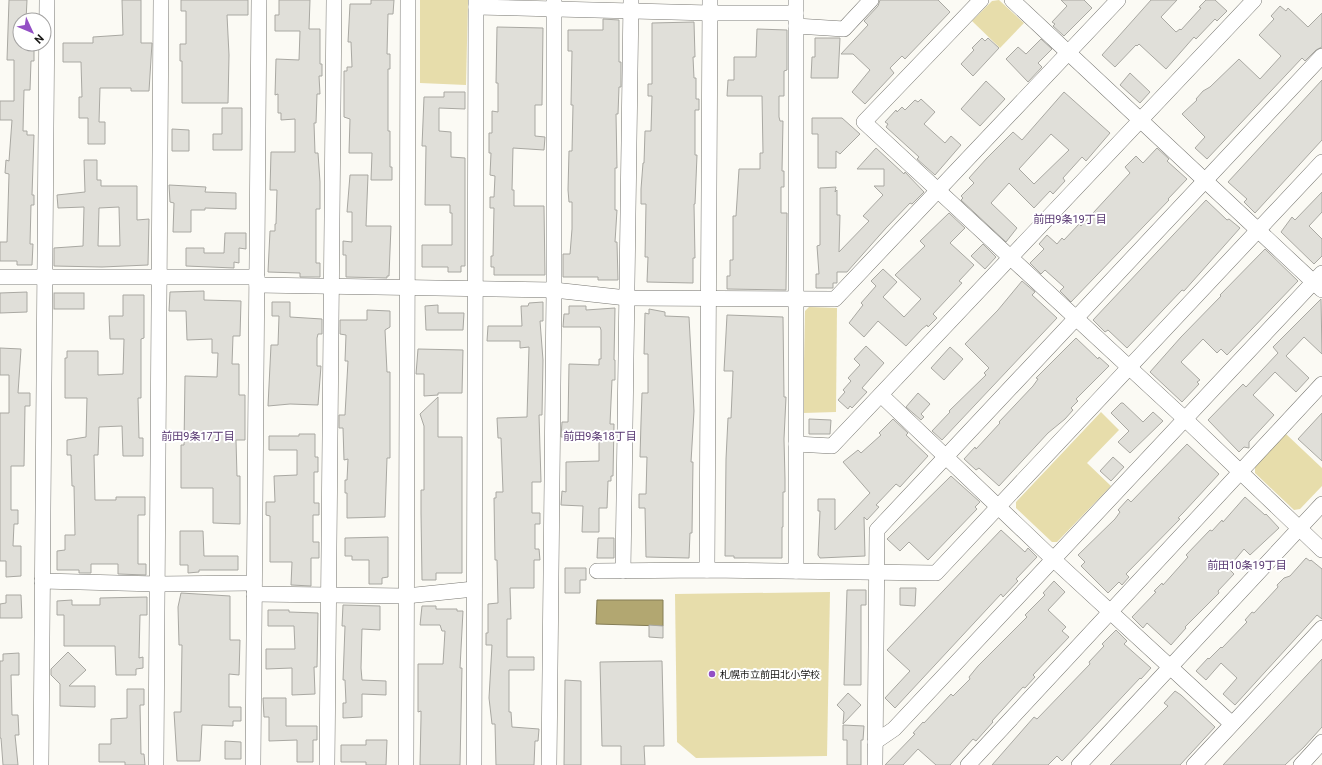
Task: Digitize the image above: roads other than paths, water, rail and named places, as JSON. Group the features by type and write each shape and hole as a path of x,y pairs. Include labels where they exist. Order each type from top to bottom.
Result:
{"street":[{"path":"41,765 47,0"},
{"path":"156,765 162,0"},
{"path":"253,765 259,0"},
{"path":"327,765 334,0"},
{"path":"406,765 406,288 408,0"},
{"path":"474,765 476,4 710,6 796,13 844,29 871,0"},
{"path":"981,0 864,122 1185,419 1322,550"},
{"path":"875,742 894,728 1185,419 1319,282 1258,230 1012,0"},
{"path":"0,276 160,276 331,286 475,290 554,290 627,298 835,299 1118,0"},
{"path":"796,444 832,446 1142,121 1254,0"},
{"path":"549,765 554,290 554,5"},
{"path":"623,571 631,5"},
{"path":"707,570 710,6"},
{"path":"796,13 796,572"},
{"path":"875,765 877,530 1322,56"},
{"path":"597,571 707,570 936,573 1322,162"},
{"path":"968,765 1322,384"},
{"path":"881,395 1053,559 1232,724"},
{"path":"1079,765 1322,504"},
{"path":"42,581 157,584 254,589 329,595 406,596 474,589"},
{"path":"1194,765 1322,628"},
{"path":"1301,765 1322,742"}],"place":[{"name":"札幌市立前田北小学校","path":"712,674"}],"district":[{"name":"前田9条19丁目","path":"1070,219"},
{"name":"前田9条17丁目","path":"198,436"},
{"name":"前田9条18丁目","path":"600,436"},
{"name":"前田10条19丁目","path":"1247,565"}]}
